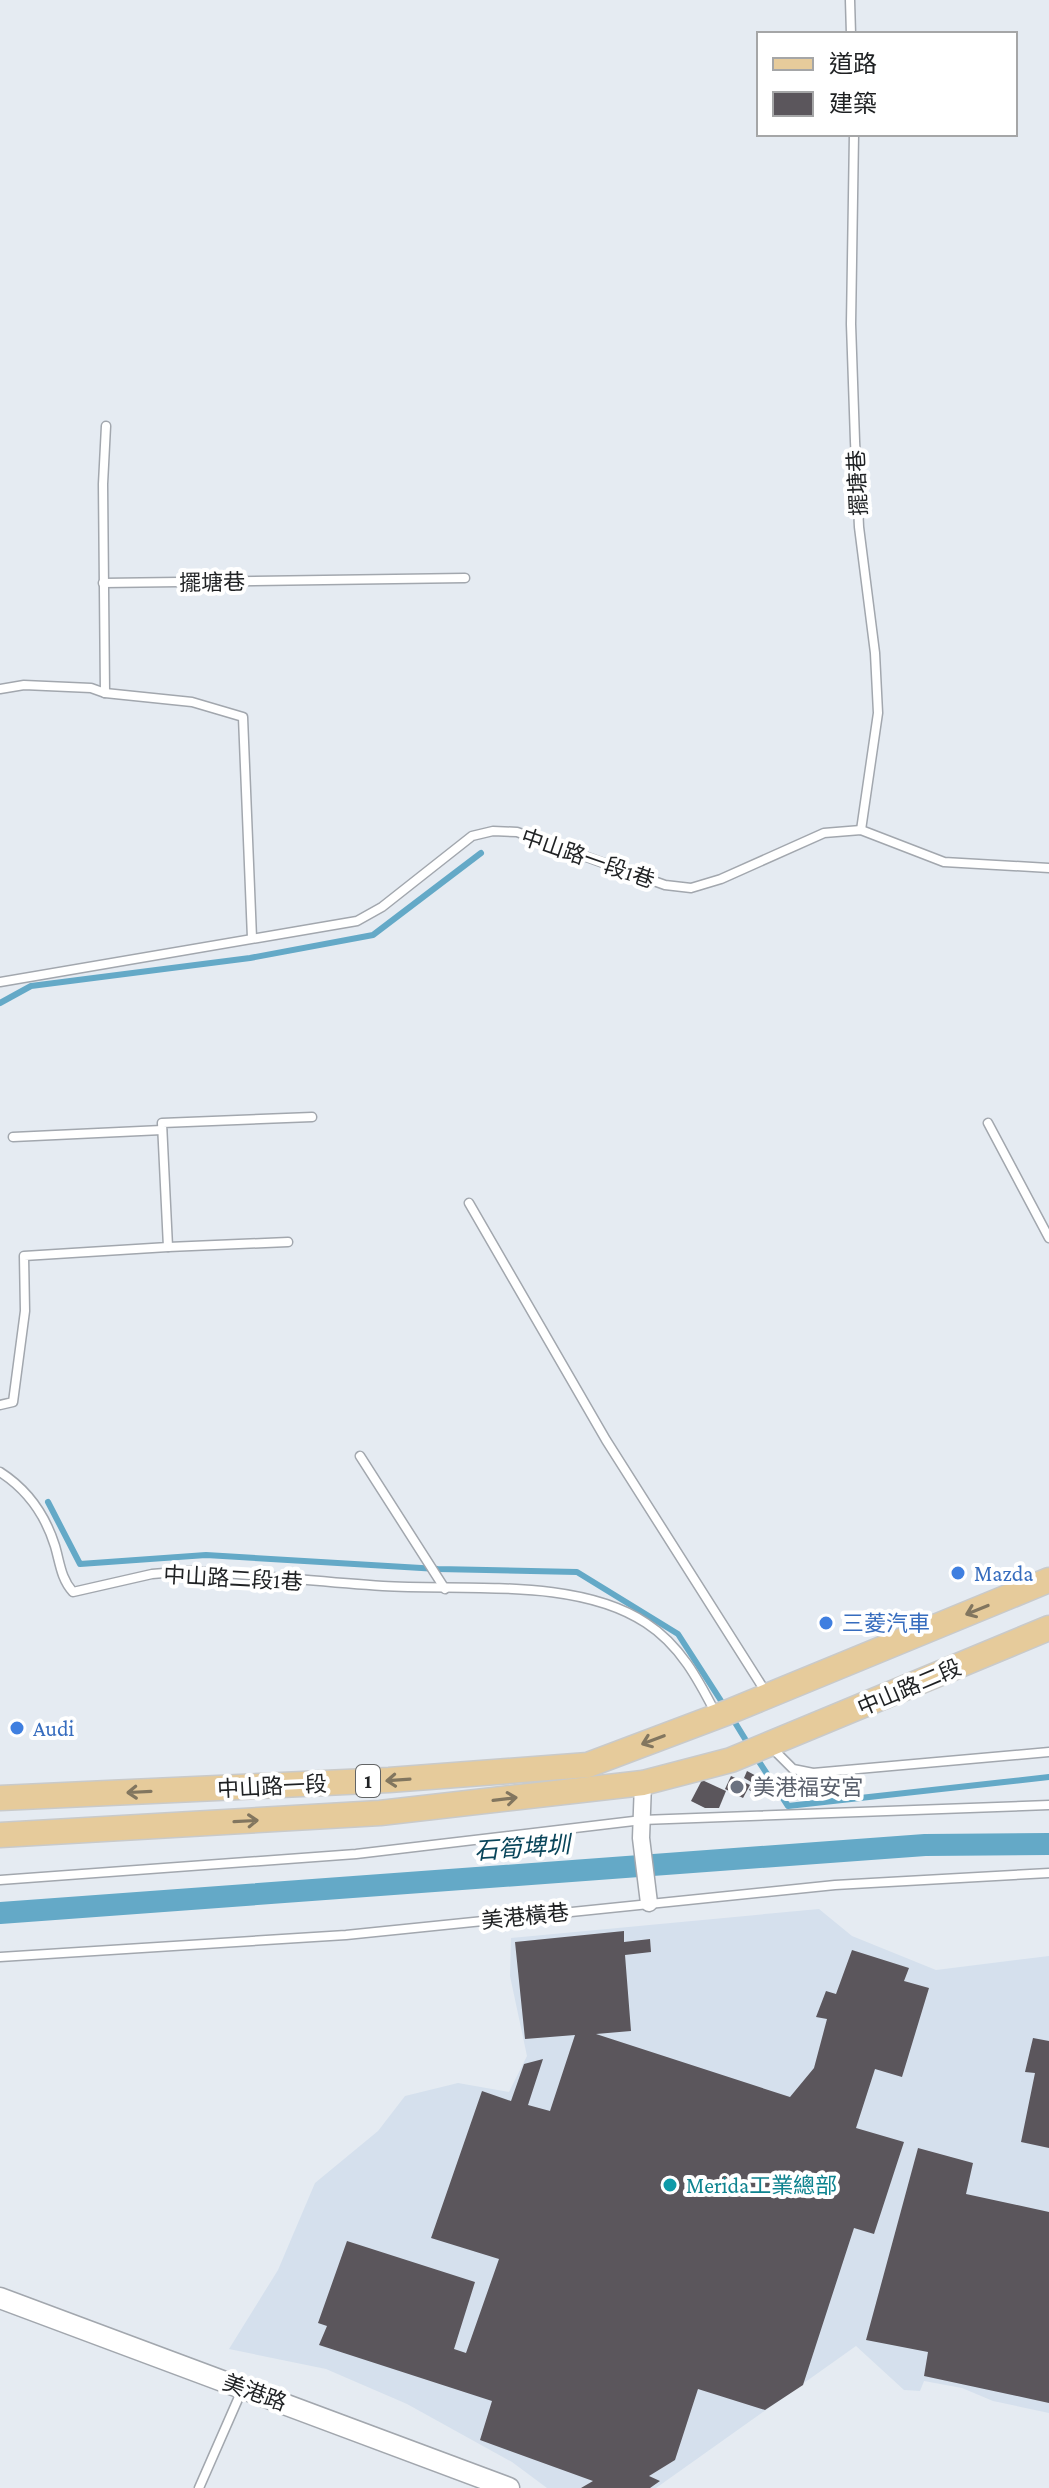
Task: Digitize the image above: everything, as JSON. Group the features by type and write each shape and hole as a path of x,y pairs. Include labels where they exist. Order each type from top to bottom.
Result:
{"main road":[{"name":"中山路二段","path":"768,1695 1049,1580"},
{"name":"中山路二段","path":"770,1745 1049,1628"},
{"name":"1","path":"722,1714 768,1695"},
{"name":"中山路一段","path":"0,1798 389,1780 588,1765 722,1714"},
{"name":"中山路一段","path":"0,1835 380,1813 643,1783 731,1760 770,1745"}],"street":[{"path":"643,1783 641,1838 649,1903"},
{"name":"美港路","path":"0,2298 509,2488"}],"lane":[{"path":"850,0 851,32"},
{"name":"擺塘巷","path":"854,136 851,324 855,441 859,527 875,653 878,713 861,830"},
{"path":"105,693 103,583 106,426"},
{"name":"擺塘巷","path":"103,583 465,578"},
{"path":"0,689 24,685 91,688 105,693 192,702 243,717 252,938"},
{"name":"中山路一段1巷","path":"0,982 357,921 382,907 472,836 493,831 517,832 665,885 691,888 721,879 824,833 861,830 944,862 1049,868"},
{"path":"168,1247 162,1123 312,1117"},
{"path":"988,1123 1049,1238"},
{"path":"13,1137 162,1130"},
{"path":"469,1203 606,1440 768,1695"},
{"path":"0,1405 13,1402 25,1311 24,1256 288,1242"},
{"path":"360,1456 445,1589"},
{"name":"中山路二段1巷","path":"0,1472 27,1492 34,1503 51,1534 65,1583 73,1592 152,1574 189,1571 445,1589 561,1593 611,1606 646,1623 678,1651 722,1714"},
{"path":"770,1745 793,1769 813,1773 1049,1752"},
{"path":"0,1880 356,1854 642,1820 1049,1805"},
{"name":"美港橫巷","path":"0,1957 346,1935 835,1885 1049,1873"},
{"path":"199,2488 243,2388"}],"shaded area":[{"path":"819,1909 852,1936 936,1970 1049,1956 1049,2413 993,2401 962,2388 924,2381 920,2391 904,2390 856,2346 656,2488 547,2488 512,2462 407,2404 326,2369 229,2349 278,2270 315,2183 378,2131 405,2096 458,2083 509,2092 527,2056 510,1976 511,1938"}],"building":[{"path":"747,1771 762,1779 755,1793 749,1790 753,1783 744,1778"},
{"name":"美港福安宮","path":"731,1776 750,1785 743,1798 725,1789"},
{"path":"702,1780 726,1791 719,1808 705,1808 691,1801"},
{"name":"Merida工業總部","path":"624,1931 624,1942 650,1939 651,1952 625,1955 631,2031 596,2034 790,2097 814,2068 827,2019 816,2017 826,1991 836,1994 852,1950 909,1968 904,1981 929,1988 902,2077 875,2069 856,2128 904,2142 874,2234 854,2228 803,2385 765,2410 698,2389 675,2460 649,2476 660,2481 650,2488 581,2488 593,2481 480,2440 492,2401 319,2345 327,2326 318,2323 347,2241 475,2282 454,2349 466,2353 499,2259 431,2238 482,2091 511,2101 524,2064 543,2059 528,2105 550,2111 575,2035 525,2039 515,1942"},
{"path":"1033,2038 1049,2041 1049,2148 1021,2142 1035,2073 1025,2072"},
{"path":"918,2148 973,2163 966,2194 1049,2212 1049,2403 924,2376 928,2352 866,2340"}],"waterway":[{"path":"0,1003 31,986 250,958 373,935 481,853"},
{"path":"48,1502 80,1564 206,1555 438,1569 577,1572 678,1634 725,1707"},
{"path":"731,1716 750,1747"},
{"path":"756,1757 788,1806 1049,1777"},
{"name":"石筍埤圳","path":"0,1913 925,1845 1049,1844"}],"place":[{"name":"Mazda","path":"958,1573"},
{"name":"三菱汽車","path":"826,1623"},
{"name":"Audi","path":"17,1728"},
{"name":"美港福安宮","path":"737,1787"},
{"name":"Merida工業總部","path":"670,2185"}]}
